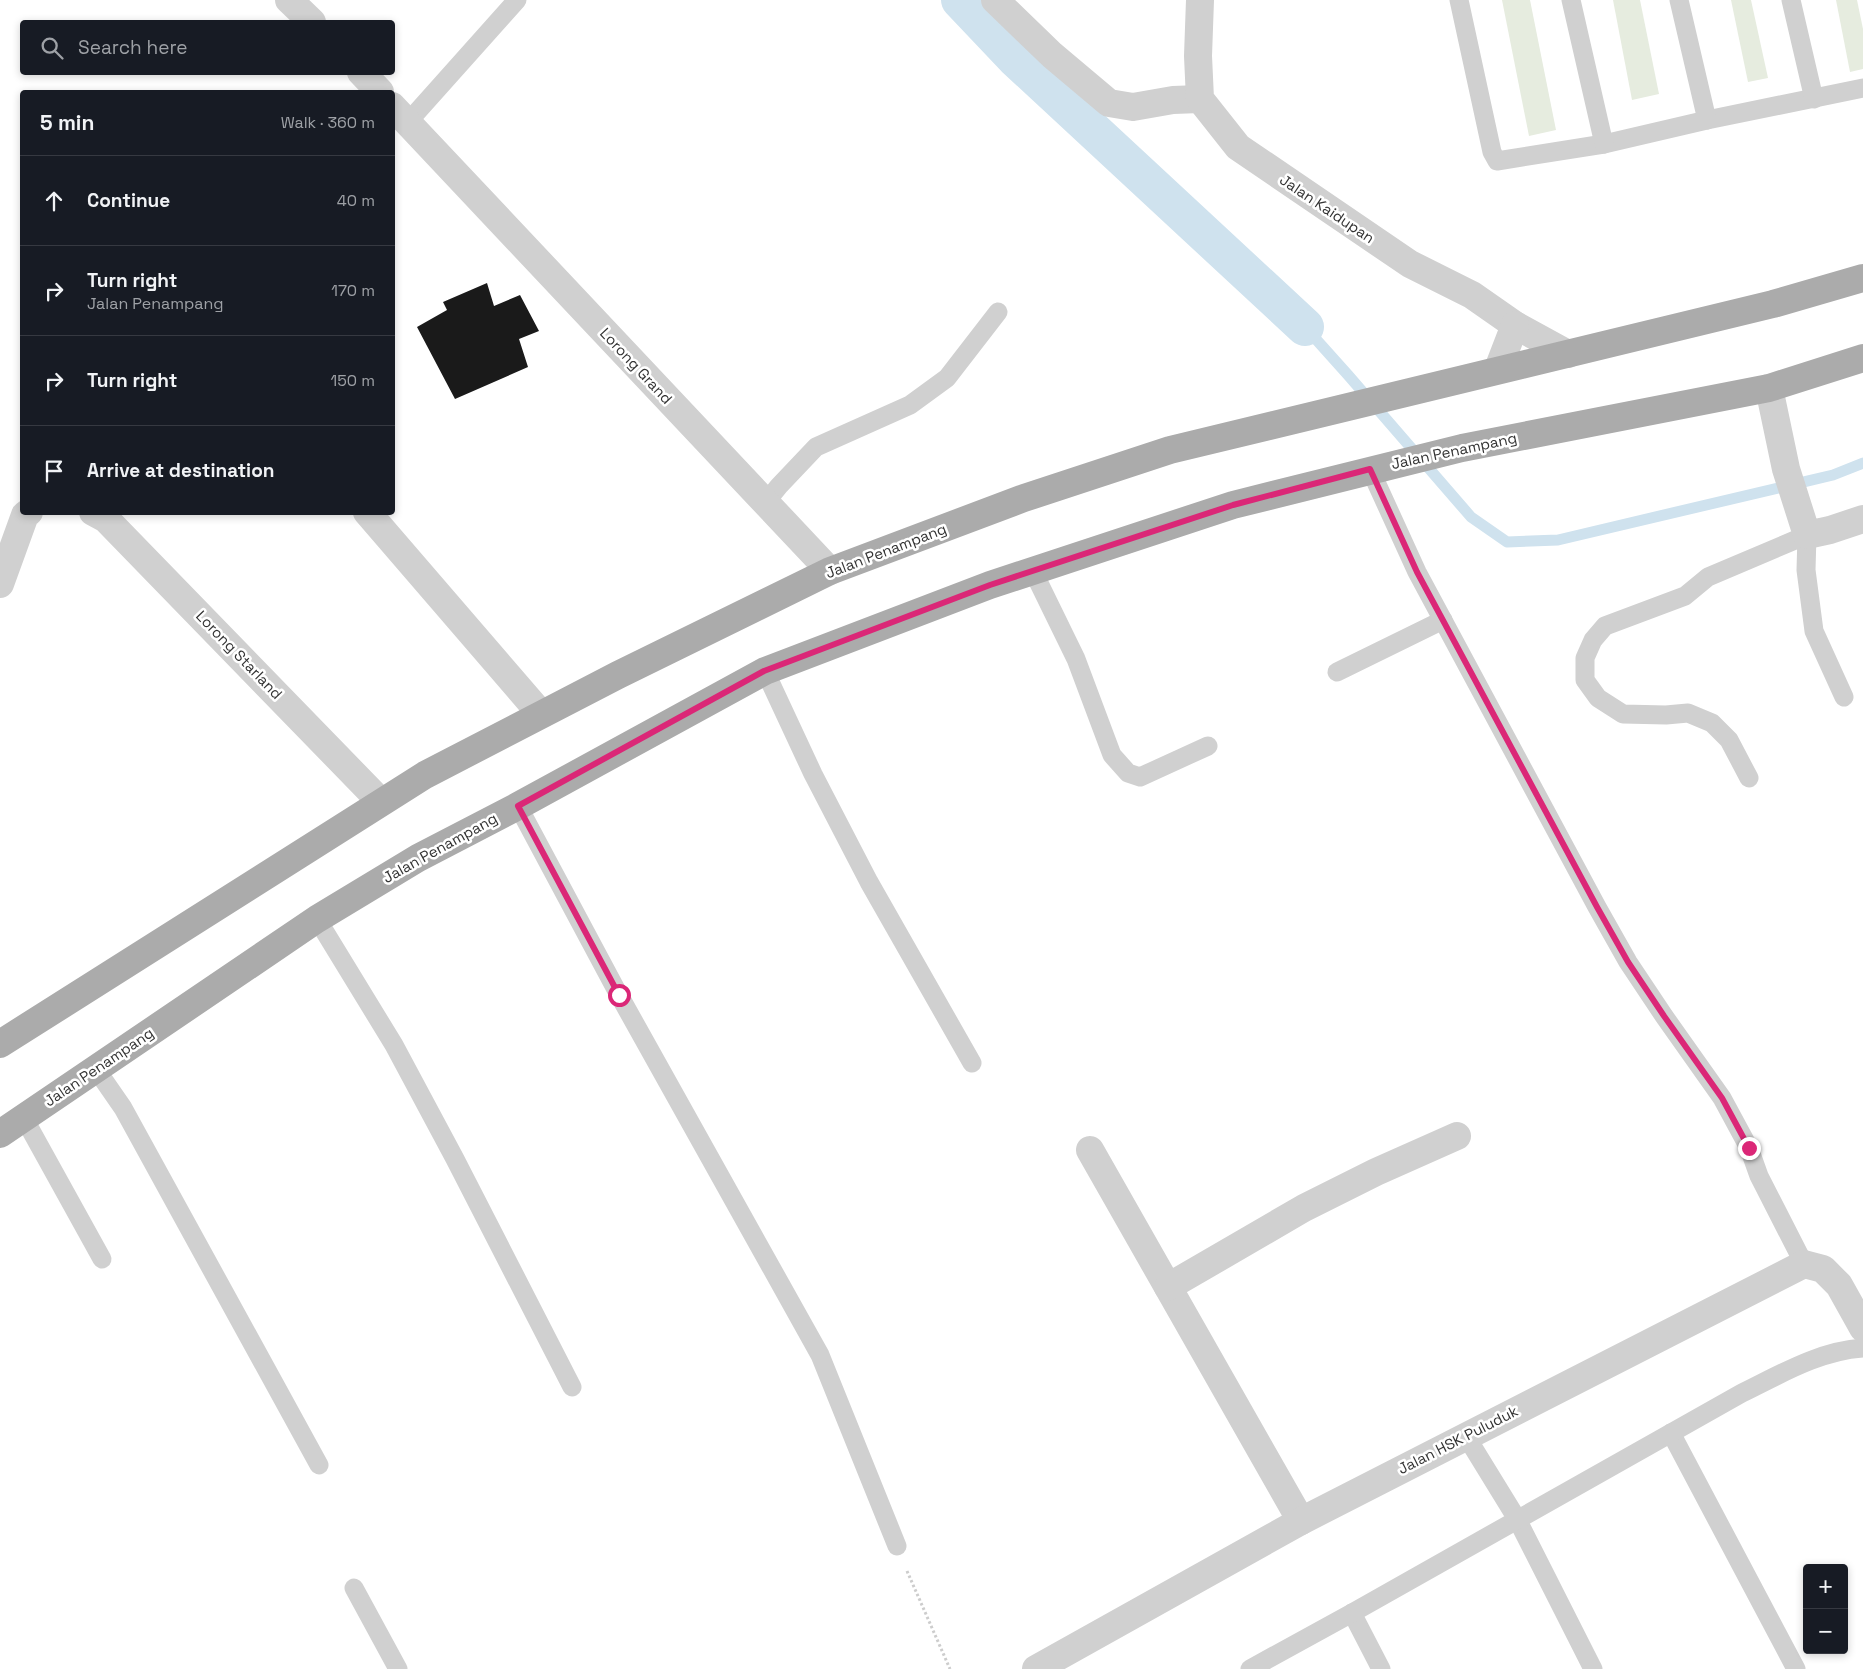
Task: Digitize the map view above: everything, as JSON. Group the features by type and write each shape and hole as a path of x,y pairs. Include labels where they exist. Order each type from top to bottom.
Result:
{"main road":[{"name":"Jalan Penampang","path":"0,1044 425,776 618,675 830,571 1024,498 1170,450 1424,389 1498,369 1568,354 1773,304 1863,278"},
{"name":"Jalan Penampang","path":"0,1134 317,918 418,858 518,806 764,671 981,588 1233,505 1462,448 1769,388 1863,358"}],"street":[{"path":"288,0 310,20"},
{"path":"995,0 1052,55 1109,103 1133,108 1173,100 1200,99 1198,56 1200,0"},
{"path":"363,75 378,90"},
{"name":"Jalan Kaidupan","path":"1200,99 1238,147 1410,264 1472,295 1515,325 1568,354"},
{"name":"Lorong Grand","path":"400,114 830,571"},
{"path":"1498,369 1515,325"},
{"path":"1769,388 1786,469 1804,524 1830,530 1863,519"},
{"path":"0,584 25,515"},
{"name":"Lorong Starland","path":"99,515 106,519 381,802"},
{"path":"369,515 541,714"},
{"path":"1168,1287 1304,1208 1376,1172 1457,1136"},
{"path":"1090,1150 1301,1521"},
{"path":"1804,1264 1823,1269 1839,1284 1863,1328"},
{"name":"Jalan HSK Puluduk","path":"1036,1669 1301,1521 1804,1264"}],"lane":[{"path":"400,114 517,0"},
{"path":"1459,0 1492,152 1497,160 1604,144 1863,88"},
{"path":"1571,0 1604,144"},
{"path":"1679,0 1708,120"},
{"path":"1791,0 1814,99"},
{"path":"766,502 816,447 910,405 947,378 998,312"},
{"path":"1382,467 1417,572 1628,962 1722,1098 1749,1148 1759,1176 1804,1264"},
{"path":"1749,778 1730,740 1712,723 1688,713 1666,715 1623,714 1598,698 1585,680 1586,658 1593,640 1605,626 1684,596 1708,578 1804,524 1806,570 1814,630 1844,697"},
{"path":"1033,571 1076,659 1112,755 1128,773 1140,777 1208,746"},
{"path":"1337,672 1443,620"},
{"path":"764,671 813,774 869,882 972,1063"},
{"path":"518,806 619,995 820,1354 897,1546"},
{"path":"317,918 399,1054 572,1387"},
{"path":"96,1069 124,1108 319,1465"},
{"path":"24,1118 102,1260"},
{"path":"1250,1669 1742,1393 1808,1361 1846,1349 1863,1348"},
{"path":"1671,1433 1796,1669"},
{"path":"1466,1436 1517,1519 1594,1669"},
{"path":"354,1588 398,1669"},
{"path":"1352,1613 1382,1669"}],"path":[{"path":"897,1546 950,1669"}],"shaded area":[{"path":"1502,0 1530,0 1556,130 1529,136"},
{"path":"1613,0 1640,0 1659,94 1632,100"},
{"path":"1731,0 1751,0 1768,78 1748,82"},
{"path":"1836,0 1857,0 1863,29 1863,69 1850,72"}],"building":[{"path":"487,283 494,306 520,295 539,331 519,339 528,367 455,399 417,327 447,310 443,302"}],"waterway":[{"path":"960,0 1015,58 1305,327"},
{"path":"1305,327 1471,517 1507,542 1558,540 1833,475 1863,463"}],"route":[{"path":"619,995 518,806 764,671 990,585 1233,505 1370,469 1417,572 1597,907 1628,962 1722,1098 1749,1148"}]}
